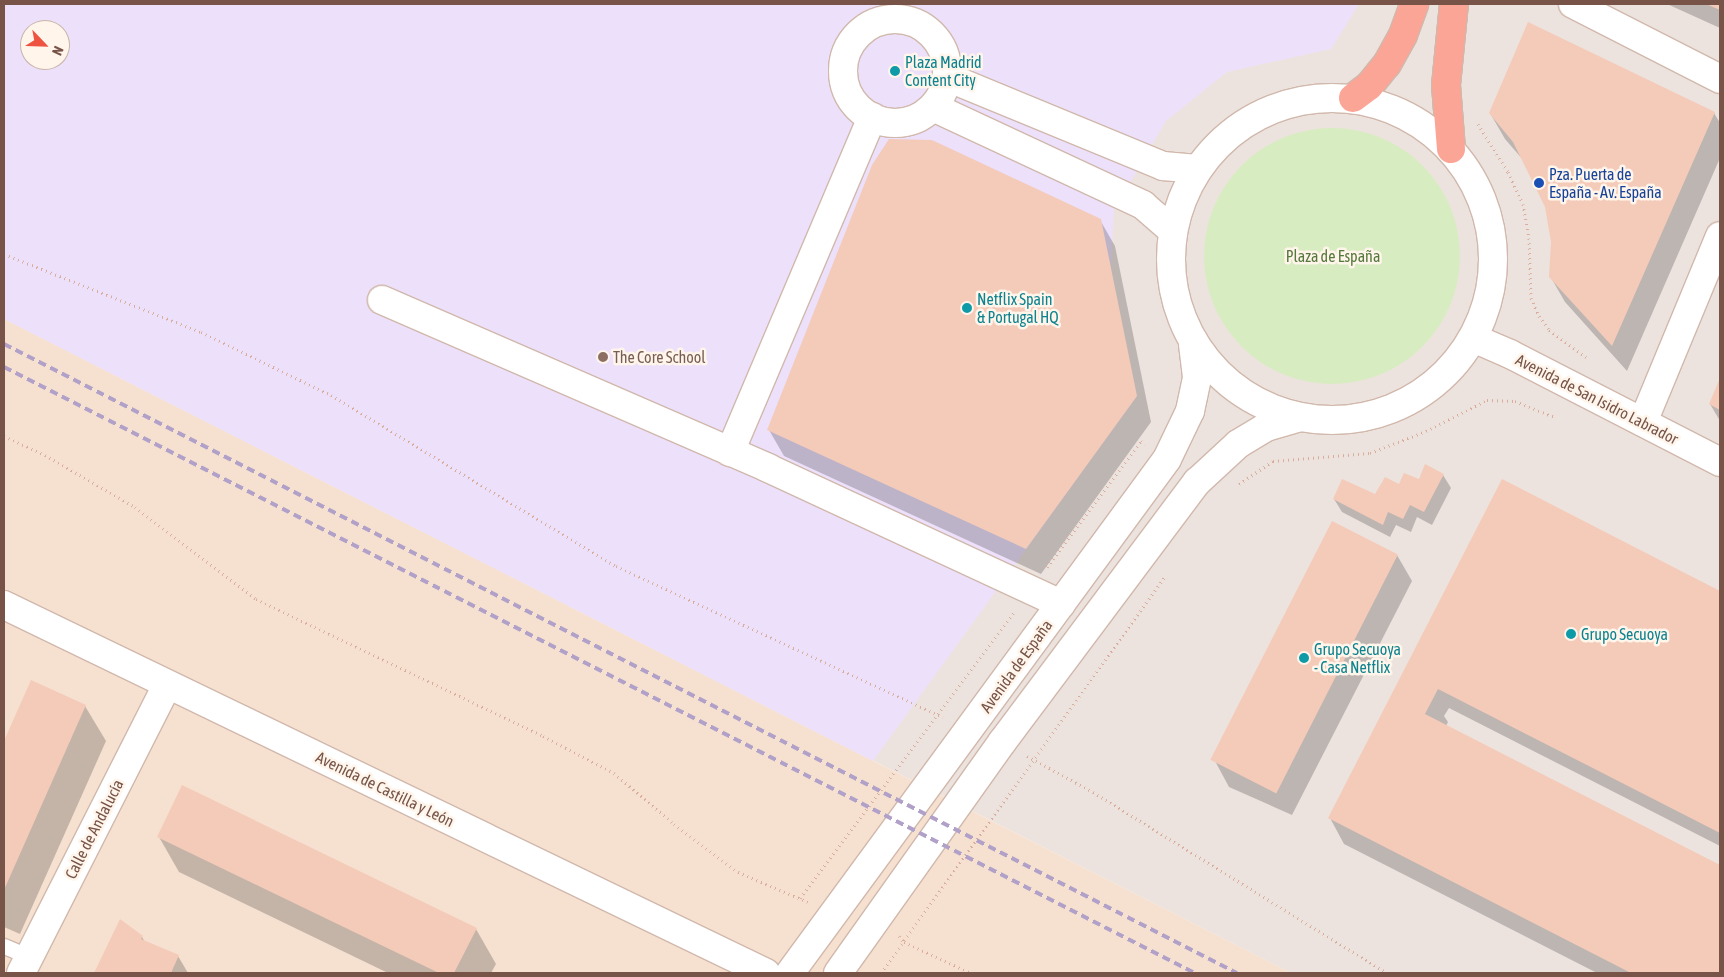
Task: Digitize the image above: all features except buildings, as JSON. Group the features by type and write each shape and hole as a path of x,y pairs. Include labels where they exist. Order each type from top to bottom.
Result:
{"highway":[{"path":"1353,98 1368,86 1387,64 1403,35 1414,4"},
{"path":"1451,149 1446,85 1454,4"}],"street":[{"path":"1572,4 1720,79"},
{"path":"920,13 930,32 941,44 946,60 947,77 943,93 933,107 920,117 904,122 888,123 872,117 857,106 847,92 844,71 847,50 853,40 871,24 920,13"},
{"path":"947,77 1163,166 1198,169"},
{"path":"1317,98 1353,98 1380,104 1406,114 1430,130 1451,149 1472,176 1485,206 1493,239 1493,273 1487,306 1473,338 1454,366 1428,389 1399,407 1366,418 1332,421 1298,418 1266,407 1236,390 1211,368 1192,340 1177,306 1171,269 1173,231 1182,199 1198,169 1221,142 1257,116 1282,105 1317,98"},
{"path":"933,107 1143,205 1173,231"},
{"path":"730,452 872,117"},
{"path":"1643,422 1720,236"},
{"path":"382,300 730,452 1029,591 1061,604"},
{"name":"Avenida de San Isidro Labrador","path":"1473,338 1510,354 1720,462"},
{"name":"Avenida de España","path":"790,973 836,913 1167,459 1190,411 1197,377 1192,340"},
{"name":"Avenida de España","path":"838,973 1003,741 1197,482 1238,444 1266,427 1298,418"},
{"name":"Avenida de Castilla y León","path":"4,605 766,973"},
{"name":"Calle de Andalucía","path":"26,965 167,685"}],"lane":[{"path":"4,946 26,965"}],"path":[{"path":"1477,121 1508,172 1523,204 1530,238 1532,298 1539,316 1549,330 1586,357"},
{"path":"4,254 201,332 331,395 616,566 969,729"},
{"path":"1236,487 1273,460 1370,453 1426,431 1487,400 1515,401 1554,417"},
{"path":"4,436 45,455 135,508 256,599 543,736 614,773 674,824 738,872 836,913"},
{"path":"800,898 1141,441 1167,459"},
{"path":"881,973 1170,569"},
{"path":"1003,741 1033,760 1093,792 1387,973"},
{"path":"878,916 904,942 971,973"}],"shaded area":[{"path":"4,4 1720,4 1720,973 1291,973 4,319"},
{"name":"The Core School","path":"4,4 1359,4 1331,49 1227,72 1166,121 1114,210 1109,299 1137,396 873,761 4,319"},
{"path":"4,319 873,761 1291,973 4,973"}],"green space":[{"name":"Plaza de España","path":"1319,128 1345,128 1369,133 1392,143 1423,165 1439,185 1455,219 1460,243 1460,269 1455,293 1439,327 1423,347 1403,363 1369,379 1345,384 1319,384 1295,379 1272,369 1241,347 1225,327 1209,293 1204,269 1204,243 1209,219 1219,196 1241,165 1261,149 1295,133"}],"railway":[{"path":"4,344 1237,973"},
{"path":"4,367 1195,973"}],"place":[{"name":"Plaza Madrid Content City","path":"895,71"},
{"name":"Pza. Puerta de España - Av. España","path":"1539,183"},
{"name":"Netflix Spain & Portugal HQ","path":"967,308"},
{"name":"The Core School","path":"603,357"},
{"name":"Grupo Secuoya","path":"1571,634"},
{"name":"Grupo Secuoya - Casa Netflix","path":"1304,658"}]}
